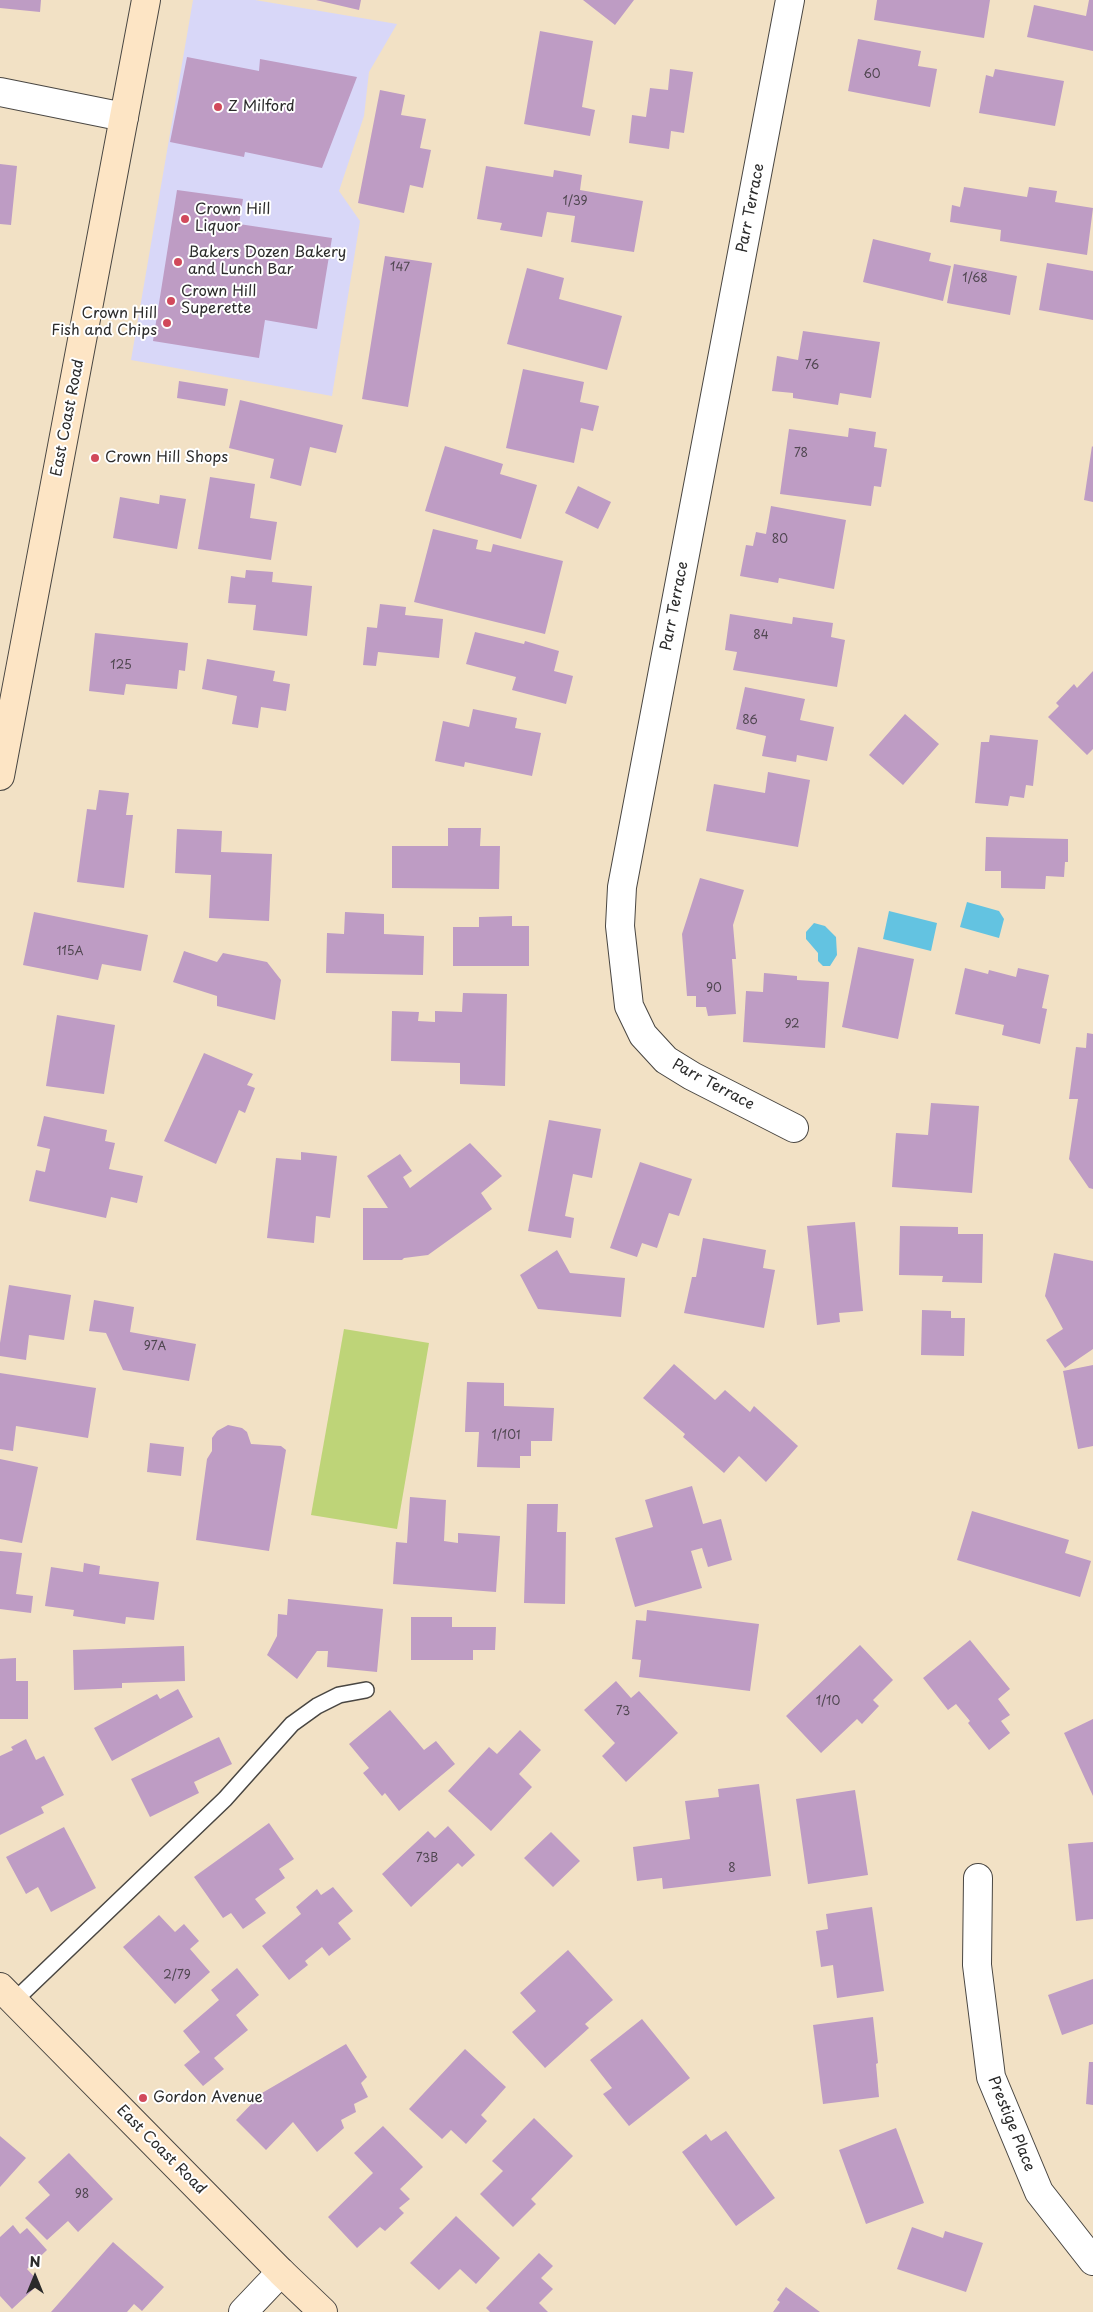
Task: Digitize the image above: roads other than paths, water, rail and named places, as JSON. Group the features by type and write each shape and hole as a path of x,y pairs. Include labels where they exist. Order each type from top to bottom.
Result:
{"main road":[{"name":"East Coast Road","path":"0,776 146,0"},
{"name":"East Coast Road","path":"7,1994 281,2272 323,2312"}],"street":[{"name":"Parr Terrace","path":"790,0 622,888 620,926 629,1006 642,1035 666,1060 692,1076 794,1128"},
{"path":"0,92 124,117"},
{"name":"Prestige Place","path":"978,1878 977,1965 991,2076 1039,2192 1093,2261"},
{"path":"243,2312 281,2272"}],"lane":[{"path":"7,1994 226,1799 292,1724 317,1706 339,1695 366,1690"}],"water":[{"path":"967,902 999,911 1004,919 999,938 960,927"},
{"path":"889,911 937,923 931,951 883,939"},
{"path":"814,923 825,926 836,937 837,955 830,966 823,966 818,961 818,953 806,939 806,932"}],"place":[{"name":"Z Milford","path":"218,107"},
{"name":"Crown Hill Liquor","path":"185,219"},
{"name":"Bakers Dozen Bakery and Lunch Bar","path":"178,262"},
{"name":"Crown Hill Superette","path":"171,301"},
{"name":"Crown Hill Fish and Chips","path":"167,323"},
{"name":"Crown Hill Shops","path":"95,458"},
{"name":"Gordon Avenue","path":"143,2098"}]}
